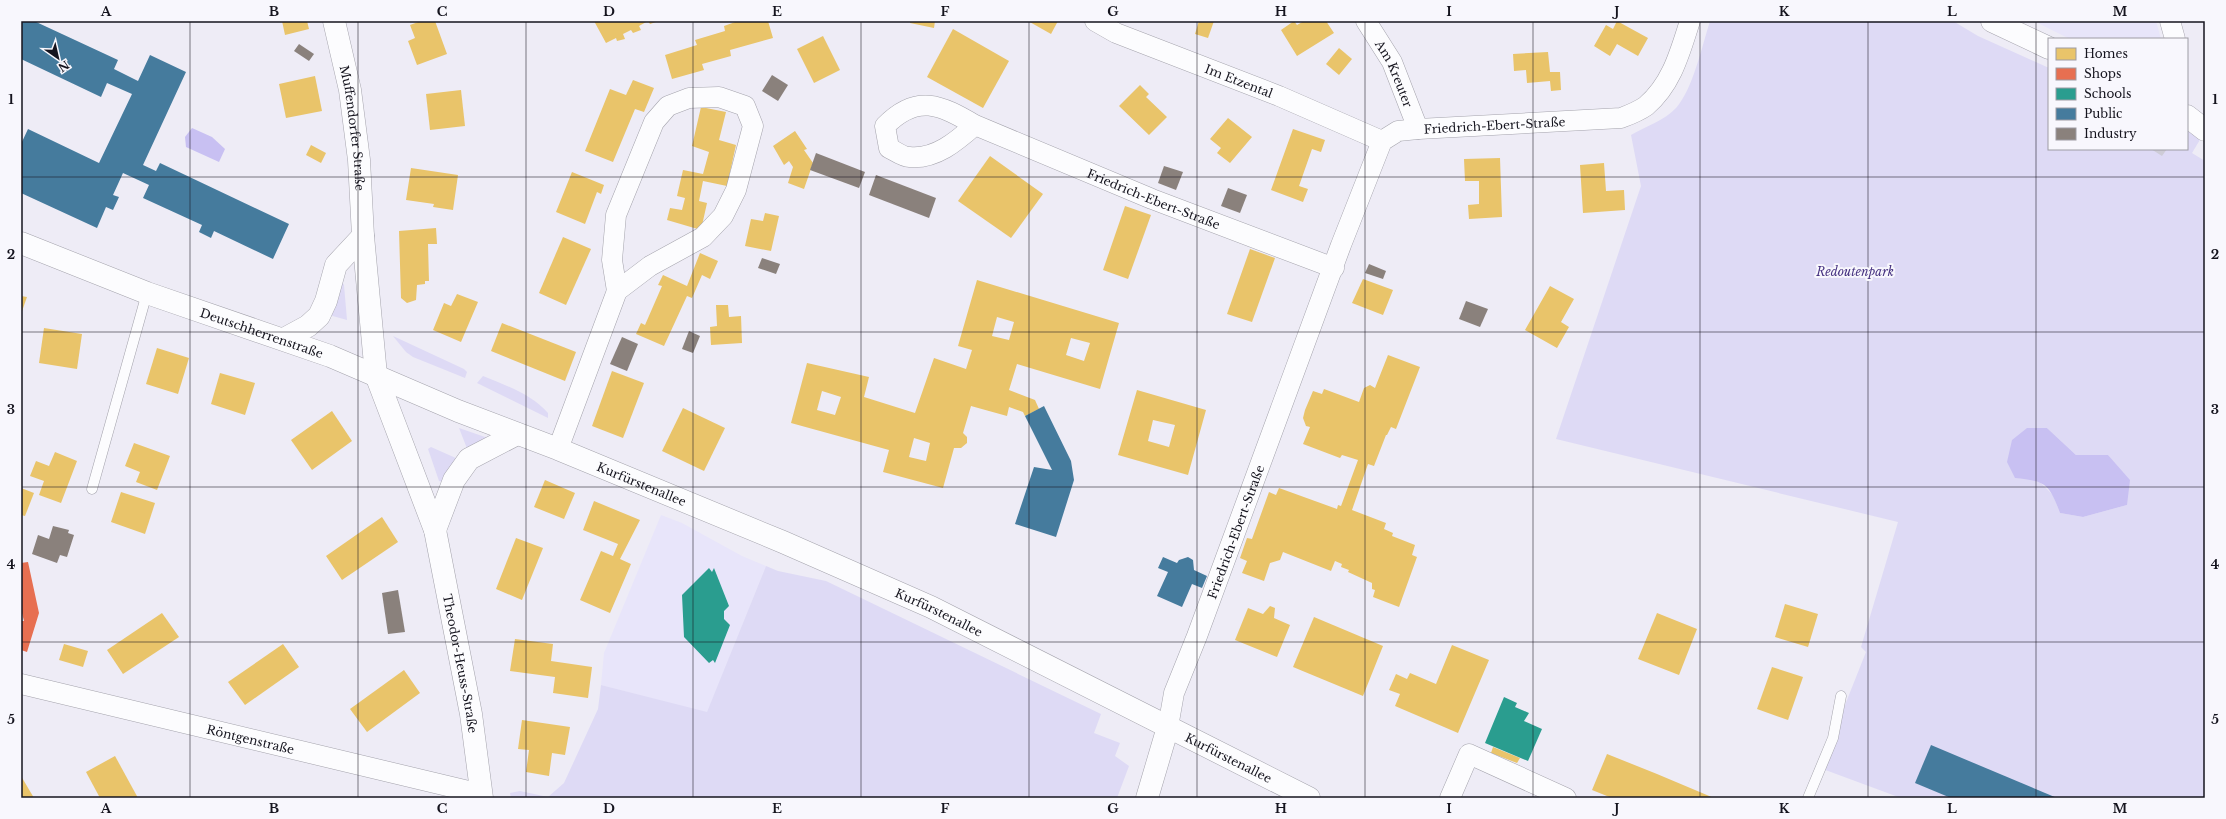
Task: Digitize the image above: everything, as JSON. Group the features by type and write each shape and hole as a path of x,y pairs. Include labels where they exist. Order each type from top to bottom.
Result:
{"street":[{"name":"Muffendorfer Straße","path":"334,21 352,106 359,160 363,236 376,375"},
{"name":"Im Etzental","path":"1095,21 1116,33 1280,96 1382,141"},
{"name":"Am Kreuter","path":"1366,21 1392,62 1418,129"},
{"name":"Friedrich-Ebert-Straße","path":"1147,798 1168,727 1174,693 1200,628 1382,141 1398,131 1418,129 1620,118 1645,107 1662,89 1675,67 1690,21"},
{"path":"1992,21 2048,48"},
{"path":"2170,21 2175,38"},
{"path":"558,450 617,291 612,260 616,215 654,122 668,106 689,98 718,97 745,106 753,126 736,190 723,216 703,237 650,266 617,291"},
{"path":"2188,117 2205,130"},
{"name":"Friedrich-Ebert-Straße","path":"976,125 1152,199 1334,268"},
{"path":"284,339 308,326 319,316 326,301 336,265 363,236"},
{"name":"Deutschherrenstraße","path":"21,243 147,293 284,339 376,375"},
{"name":"Kurfürstenallee","path":"376,375 458,411 558,450 783,542 931,607 1309,798"},
{"name":"Theodor-Heuss-Straße","path":"376,375 435,530 471,714 481,796"},
{"path":"435,530 454,480 469,459 517,434"},
{"name":"Röntgenstraße","path":"21,684 481,796"},
{"path":"1450,798 1469,754 1566,798"}],"lane":[{"path":"92,489 147,293"},
{"path":"1808,798 1833,738 1841,696"}],"shaded area":[{"path":"2034,21 2156,21 2161,38 2068,38"},
{"path":"192,128 212,137 225,149 219,162 186,147 185,137"},
{"path":"2027,428 2047,428 2076,455 2108,455 2130,480 2127,505 2083,517 2060,513 2053,496 2045,486 2034,481 2015,478 2007,462 2012,440"},
{"path":"661,515 682,523 742,556 766,566 707,713 601,685 604,653"}],"green space":[{"name":"Redoutenpark","path":"1710,21 1953,21 1978,36 2048,68 2048,150 2188,150 2188,132 2201,138 2192,153 2205,161 2205,798 1901,798 1820,768 1866,652 1861,647 1898,522 1556,439 1641,186 1631,135 1655,123 1676,108 1682,100 1692,79","holes":["2047,428 2076,455 2108,455 2127,505 2083,517 2060,513 2053,495 2039,481"]},
{"path":"341,281 344,285 347,320 329,315"},
{"path":"393,336 464,369 467,372 465,378 413,357 406,352"},
{"path":"483,376 510,387 534,401 548,413 548,418 477,383"},
{"path":"459,428 485,437 487,438 468,451"},
{"path":"431,447 458,459 443,482 439,481 428,449"},
{"path":"766,566 778,571 826,581 1101,714 1094,733 1120,743 1115,756 1129,766 1117,798 511,798 510,793 520,791 548,797 564,783 598,709 601,685 707,712"}],"building: Homes":[{"path":"282,21 307,21 309,29 285,35"},
{"path":"421,21 435,21 447,54 417,65 408,41 415,38 410,25"},
{"path":"594,21 648,21 639,26 641,30 633,33 631,30 623,34 625,39 617,41 616,38 606,43"},
{"path":"648,21 659,21 650,24"},
{"path":"738,21 768,21 773,38 730,50 731,56 702,64 704,70 672,79 665,55 697,45 695,40 725,31 724,26"},
{"path":"910,21 935,21 934,28 910,23"},
{"path":"1028,21 1058,21 1051,34"},
{"path":"1199,21 1214,21 1208,38 1195,34"},
{"path":"1294,21 1297,25 1304,21 1326,21 1334,33 1297,56 1281,30"},
{"path":"1617,21 1648,38 1638,56 1617,44 1610,56 1594,46 1606,25 1613,29"},
{"path":"953,29 1009,61 983,108 927,77"},
{"path":"823,36 840,70 814,83 797,49"},
{"path":"1339,48 1352,59 1339,75 1326,64"},
{"path":"1548,52 1550,72 1560,72 1561,90 1551,91 1550,81 1527,83 1526,70 1514,71 1513,54"},
{"path":"315,76 322,111 286,118 279,84"},
{"path":"633,80 654,88 644,112 635,109 613,162 585,151 610,89 626,95"},
{"path":"1140,85 1149,94 1146,97 1167,117 1149,135 1119,106"},
{"path":"461,90 465,126 430,130 426,94"},
{"path":"701,107 726,112 719,140 736,145 727,186 703,181 699,201 707,203 701,230 667,220 670,208 682,210 685,198 677,196 683,170 703,174 709,152 692,146"},
{"path":"1228,118 1252,137 1230,163 1217,153 1221,148 1210,139"},
{"path":"1293,129 1325,140 1321,152 1312,149 1299,186 1308,189 1303,202 1271,190"},
{"path":"795,131 807,149 804,150 813,163 804,189 788,183 793,167 789,161 784,165 773,146"},
{"path":"311,145 326,153 321,163 306,155"},
{"path":"990,156 1043,194 1011,238 958,201"},
{"path":"1500,158 1502,217 1469,219 1468,205 1479,204 1479,181 1465,181 1464,159"},
{"path":"1604,163 1606,191 1624,190 1625,210 1583,213 1580,165"},
{"path":"411,168 458,175 453,210 433,207 434,204 406,200"},
{"path":"572,172 604,185 601,194 597,192 585,224 556,212"},
{"path":"1125,206 1151,215 1128,279 1103,270"},
{"path":"765,213 779,216 771,251 745,246 751,219 763,221"},
{"path":"436,228 437,244 428,244 429,281 425,281 425,284 417,285 416,300 407,303 401,298 399,231"},
{"path":"563,237 591,249 566,305 539,293"},
{"path":"1250,249 1275,258 1252,322 1227,314"},
{"path":"700,253 718,261 710,279 702,275 692,298 687,296 664,346 636,334 641,323 645,325 662,286 658,285 663,275 687,286"},
{"path":"1363,279 1393,290 1383,315 1352,303"},
{"path":"977,280 1119,323 1100,389 1017,364 1009,390 1035,400 1039,409 1025,416 1023,412 1009,407 1007,416 971,406 963,433 967,437 967,443 961,448 954,448 943,488 883,472 889,450 791,423 807,363 869,377 864,397 915,413 934,358 966,369 972,350 958,346","holes":["997,317 1014,322 1009,340 992,336","1071,338 1090,343 1084,361 1066,355","822,391 841,397 835,415 817,410","914,438 930,443 926,461 909,457"]},
{"path":"1550,286 1574,299 1561,322 1569,327 1557,348 1525,330"},
{"path":"457,294 478,302 461,342 433,330 444,303 451,306"},
{"path":"21,296 27,297 21,314"},
{"path":"716,305 728,305 729,317 741,316 742,343 711,345 710,327 717,326"},
{"path":"502,323 576,352 565,381 491,351"},
{"path":"44,328 82,334 77,369 39,363"},
{"path":"157,348 189,358 178,394 146,384"},
{"path":"1388,355 1420,367 1396,429 1391,427 1386,435 1374,466 1368,464 1352,510 1386,523 1384,529 1393,533 1392,536 1415,545 1412,555 1417,557 1399,607 1373,597 1375,590 1372,589 1372,583 1348,572 1349,570 1341,567 1342,564 1335,561 1331,571 1283,552 1280,560 1270,563 1264,581 1242,573 1247,561 1240,558 1247,538 1252,539 1269,492 1276,495 1279,488 1337,509 1338,505 1341,506 1358,460 1342,455 1340,458 1303,444 1310,427 1306,426 1303,418 1305,410 1313,391 1322,394 1324,389 1359,402 1364,388 1370,385 1375,388"},
{"path":"612,371 644,383 623,438 592,426"},
{"path":"220,373 255,383 245,415 211,404"},
{"path":"1137,390 1206,410 1188,475 1118,455","holes":["1153,420 1175,425 1169,447 1148,441"]},
{"path":"683,408 725,428 704,471 662,451"},
{"path":"332,411 352,441 312,470 291,440"},
{"path":"134,443 170,456 157,490 136,482 140,472 125,466"},
{"path":"55,452 77,461 61,503 39,495 44,481 30,476 36,461 49,466"},
{"path":"545,480 575,493 564,519 534,507"},
{"path":"21,488 34,493 25,516 21,515"},
{"path":"121,492 155,503 145,534 111,522"},
{"path":"594,501 640,520 620,559 631,564 610,613 580,600 601,551 613,556 618,544 583,530"},
{"path":"382,517 398,542 342,580 326,556"},
{"path":"516,538 543,548 522,600 496,589"},
{"path":"1785,604 1818,614 1808,647 1775,637"},
{"path":"1270,606 1275,608 1274,618 1290,625 1277,657 1235,640 1248,608 1263,614"},
{"path":"162,613 179,637 123,674 107,650"},
{"path":"1657,613 1697,629 1679,675 1638,659"},
{"path":"1314,617 1383,646 1363,696 1293,667"},
{"path":"515,639 553,644 551,661 592,667 588,698 553,693 555,677 510,671"},
{"path":"64,644 88,651 83,667 59,660"},
{"path":"283,644 299,667 245,705 228,682"},
{"path":"1452,645 1489,660 1458,733 1395,706 1400,694 1389,690 1396,674 1407,679 1410,673 1436,684"},
{"path":"1772,667 1803,677 1788,720 1757,709"},
{"path":"404,670 420,693 367,732 350,709"},
{"path":"522,720 570,727 565,755 552,753 549,776 526,772 529,750 518,749"},
{"path":"1493,747 1520,758 1517,763 1491,753"},
{"path":"1607,754 1714,798 1612,798 1592,790"},
{"path":"115,756 138,798 100,798 86,772"},
{"path":"21,776 34,798 21,798"}],"building: Shops":[{"path":"28,562 39,613 27,652 21,650 21,621 24,621 21,609 21,563"}],"building: Schools":[{"path":"709,568 712,572 714,568 729,606 724,611 724,619 730,625 715,663 713,660 709,663 684,637 682,595"},
{"path":"1504,697 1517,703 1515,707 1529,713 1524,721 1542,729 1528,761 1485,743"}],"building: Public":[{"path":"21,21 34,21 118,60 114,69 138,81 150,55 186,72 143,165 156,171 160,163 289,224 273,259 214,231 211,238 199,232 202,225 143,198 149,185 123,173 113,195 119,197 113,210 106,207 97,228 21,193 21,144 28,129 99,163 132,94 107,83 101,97 21,59"},
{"path":"1044,406 1071,461 1074,480 1056,537 1015,524 1034,467 1052,470 1025,416"},
{"path":"1163,557 1177,563 1179,560 1188,557 1193,560 1194,570 1207,576 1202,588 1192,584 1182,607 1157,596 1168,572 1158,568"},
{"path":"1931,745 2057,798 1951,798 1915,783"}],"building: Industry":[{"path":"299,44 314,54 309,61 294,51"},
{"path":"772,75 788,85 778,101 762,91"},
{"path":"816,153 865,172 859,188 810,170"},
{"path":"1164,166 1183,172 1176,190 1158,183"},
{"path":"876,175 936,198 929,218 869,195"},
{"path":"1228,188 1247,195 1240,213 1221,206"},
{"path":"762,258 780,264 776,274 758,268"},
{"path":"1369,264 1386,271 1383,279 1365,273"},
{"path":"1466,301 1488,309 1480,327 1459,319"},
{"path":"689,331 700,336 693,353 682,349"},
{"path":"622,337 638,344 627,371 610,364"},
{"path":"53,526 69,530 68,533 74,535 67,557 60,555 57,563 32,554 38,535 49,539"},
{"path":"398,590 405,632 388,634 382,593"}],"building: Other":[{"path":"2153,150 2166,150 2162,156"}]}
